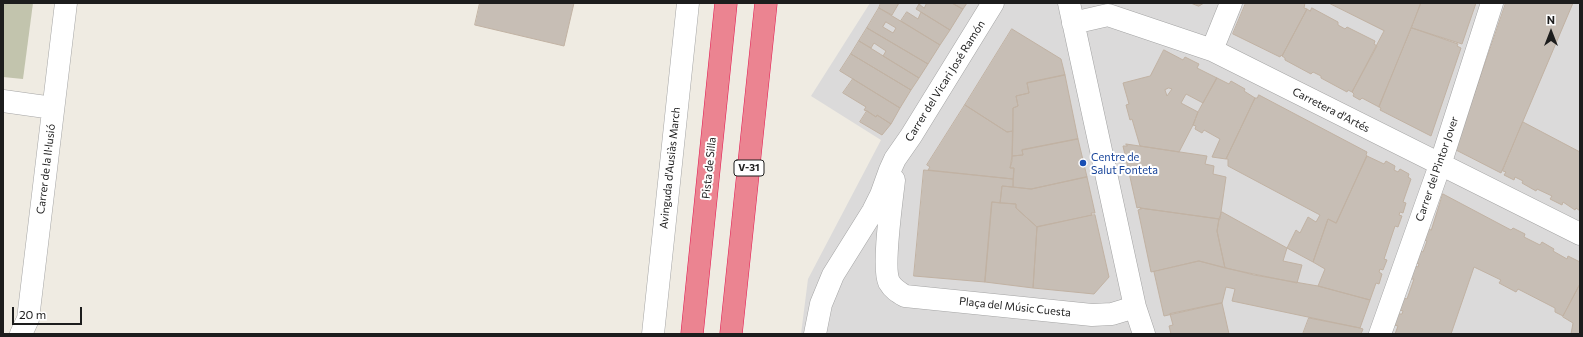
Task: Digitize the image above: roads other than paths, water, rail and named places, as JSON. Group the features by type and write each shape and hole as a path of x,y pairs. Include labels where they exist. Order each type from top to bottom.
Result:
{"highway":[{"name":"Pista de Silla","path":"692,334 726,3"},
{"name":"V-31","path":"731,334 766,3"}],"street":[{"name":"Carrer de la Il·lusió","path":"21,334 28,319 66,3"},
{"name":"Avinguda d'Ausiàs March","path":"653,334 688,3"},
{"name":"Carrer del Vicari José Ramón","path":"815,334 820,304 825,290 873,211 895,159 911,136 993,3"},
{"path":"1212,50 1231,3"},
{"name":"Carrer del Pintor Jover","path":"1380,334 1440,165 1492,3"},
{"path":"1071,13 1136,307 1144,334"},
{"name":"Carretera d'Artés","path":"1071,13 1108,15 1212,50 1580,234"},
{"path":"3,101 53,108"},
{"name":"Plaça del Músic Cuesta","path":"895,159 886,266 888,280 895,290 905,296 1092,315 1112,314 1136,307"}],"place":[{"name":"Centre de Salut Fonteta","path":"1083,163"}]}
